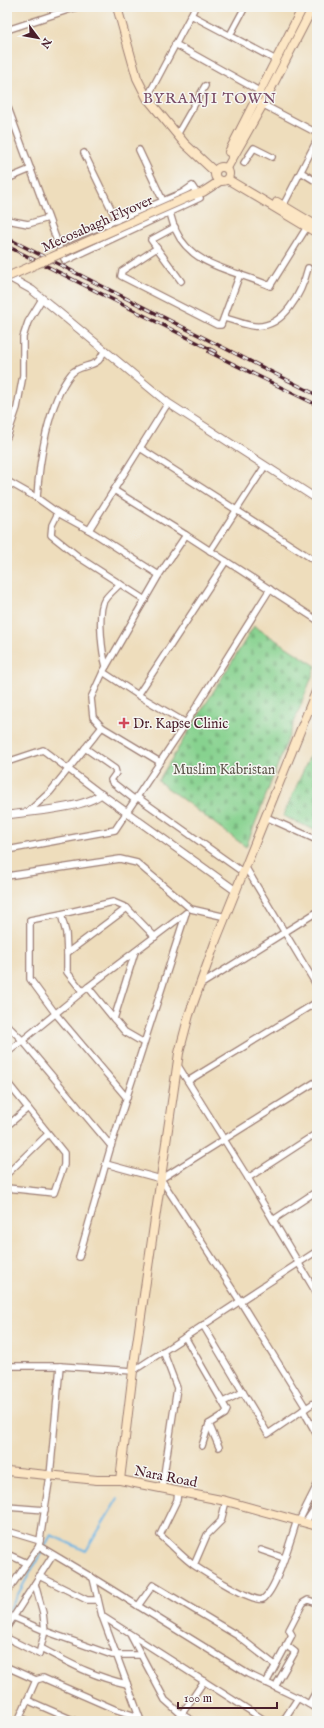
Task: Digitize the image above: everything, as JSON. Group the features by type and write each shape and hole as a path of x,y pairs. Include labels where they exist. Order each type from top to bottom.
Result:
{"main road":[{"path":"117,7 137,78 147,98 185,144 203,161 206,166 283,206 317,226"},
{"path":"260,102 261,92 303,7"},
{"path":"221,173 313,7"},
{"path":"221,173 317,233"},
{"name":"Mecosabagh Flyover","path":"7,277 195,194 200,187 221,173"},
{"path":"120,1480 133,1371 177,1064 189,1015 236,891 317,689"},
{"name":"Nara Road","path":"7,1471 97,1480 120,1480 226,1501 317,1526"}],"street":[{"path":"7,30 77,7"},
{"path":"147,98 195,7"},
{"path":"230,35 245,7"},
{"path":"191,14 276,60"},
{"path":"175,44 261,92"},
{"path":"177,135 205,86"},
{"path":"260,102 317,133"},
{"path":"7,105 48,218 58,244 65,261 200,198 195,194 192,186 182,193 163,202 58,244"},
{"path":"283,206 317,140"},
{"path":"244,163 254,148 272,157"},
{"path":"139,150 163,202"},
{"path":"84,153 117,221"},
{"path":"7,179 31,169"},
{"path":"301,172 317,182"},
{"path":"170,213 176,232 191,252 220,268 270,286 307,227"},
{"path":"7,220 28,224 48,218"},
{"path":"174,227 152,239 152,242 181,281"},
{"path":"156,248 122,271 121,276 217,325 221,325 240,274"},
{"path":"224,318 254,326 272,323 286,312 293,304 306,277 308,268"},
{"path":"7,277 32,290 168,403 317,499"},
{"path":"7,285 16,281"},
{"path":"7,437 17,408 23,374 23,337 28,322 42,299"},
{"path":"37,498 38,478 48,425 59,393 72,372 98,361 105,350"},
{"path":"89,530 168,403"},
{"path":"140,448 317,562"},
{"path":"210,551 235,510 265,466"},
{"path":"7,481 37,498 58,513 89,530 159,575"},
{"path":"114,490 317,620"},
{"path":"58,513 52,525 51,535 80,558 145,600"},
{"path":"160,762 102,727 93,718 91,698 104,669 159,575 186,535"},
{"path":"138,695 226,561"},
{"path":"120,584 103,602 102,654 104,669 138,695 186,723"},
{"path":"7,850 116,830 186,723 270,589"},
{"path":"28,812 50,792 102,727"},
{"path":"85,748 115,769 116,773 111,780 112,782 245,871 317,986"},
{"path":"7,762 43,750 127,813 236,891"},
{"path":"7,815 48,810 96,799 101,794"},
{"path":"266,817 317,840"},
{"path":"7,876 120,859 138,863 189,911 226,917"},
{"path":"126,1098 55,1013 30,979 30,920 113,902 127,908 154,937"},
{"path":"67,953 127,908"},
{"path":"7,1053 82,991 189,911"},
{"path":"79,1257 126,1098 189,911"},
{"path":"200,985 317,912"},
{"path":"61,914 66,933 67,972 82,991"},
{"path":"114,1019 135,952"},
{"path":"88,987 125,1032 144,1044"},
{"path":"188,1081 317,1002"},
{"path":"7,1024 111,1146"},
{"path":"177,1064 248,1178 317,1294"},
{"path":"161,1180 317,1081"},
{"path":"7,1082 64,1153 64,1165 54,1192 7,1188"},
{"path":"7,1126 28,1108"},
{"path":"248,1178 317,1133"},
{"path":"7,1174 48,1134"},
{"path":"106,1164 161,1180 240,1301 304,1409 317,1435"},
{"path":"273,1220 317,1191"},
{"path":"7,1366 60,1366 133,1371 317,1251"},
{"path":"203,1325 268,1434 317,1401"},
{"path":"185,1337 223,1402 227,1412 209,1424 202,1446"},
{"path":"162,1488 177,1388 163,1351"},
{"path":"7,1592 39,1545 50,1476 60,1366"},
{"path":"223,1402 243,1392"},
{"path":"209,1424 219,1447"},
{"path":"178,1491 177,1500 160,1535 194,1566 248,1597 260,1600 264,1598 276,1581 284,1558 317,1485"},
{"path":"194,1566 207,1535 221,1521 226,1501"},
{"path":"301,1521 317,1505"},
{"path":"7,1507 45,1510"},
{"path":"7,1531 39,1545 248,1674 298,1698 317,1709"},
{"path":"261,1550 284,1558"},
{"path":"7,1554 27,1563"},
{"path":"7,1627 35,1584 52,1554"},
{"path":"39,1576 87,1600 98,1600"},
{"path":"93,1578 102,1616 140,1719"},
{"path":"7,1638 39,1654 45,1631 43,1612 35,1584"},
{"path":"138,1606 153,1585 238,1636 275,1665"},
{"path":"266,1683 292,1635 289,1630 303,1603 308,1600 317,1603"},
{"path":"102,1616 266,1721"},
{"path":"13,1617 86,1647 116,1656 141,1655"},
{"path":"130,1634 165,1700 181,1714 192,1721"},
{"path":"275,1687 295,1652 286,1645"},
{"path":"41,1648 87,1672 104,1679 127,1684"},
{"path":"7,1667 36,1680 43,1678 140,1719"},
{"path":"28,1721 18,1719 36,1680"},
{"path":"177,1721 204,1681"},
{"path":"309,1704 317,1690"},
{"path":"283,1721 298,1698"},
{"path":"27,1700 75,1721"}],"green space":[{"name":"Muslim Kabristan","path":"254,626 316,666 246,847 158,781"},
{"path":"317,740 317,831 283,816"}],"waterway":[{"path":"7,1614 51,1535 86,1551 118,1498"}],"railway":[{"path":"7,238 317,395"},
{"path":"7,246 216,352"},
{"path":"209,352 317,405"}],"place":[{"name":"Dr. Kapse Clinic","path":"124,723"}],"district":[{"name":"BYRAMJI TOWN","path":"210,98"}]}
